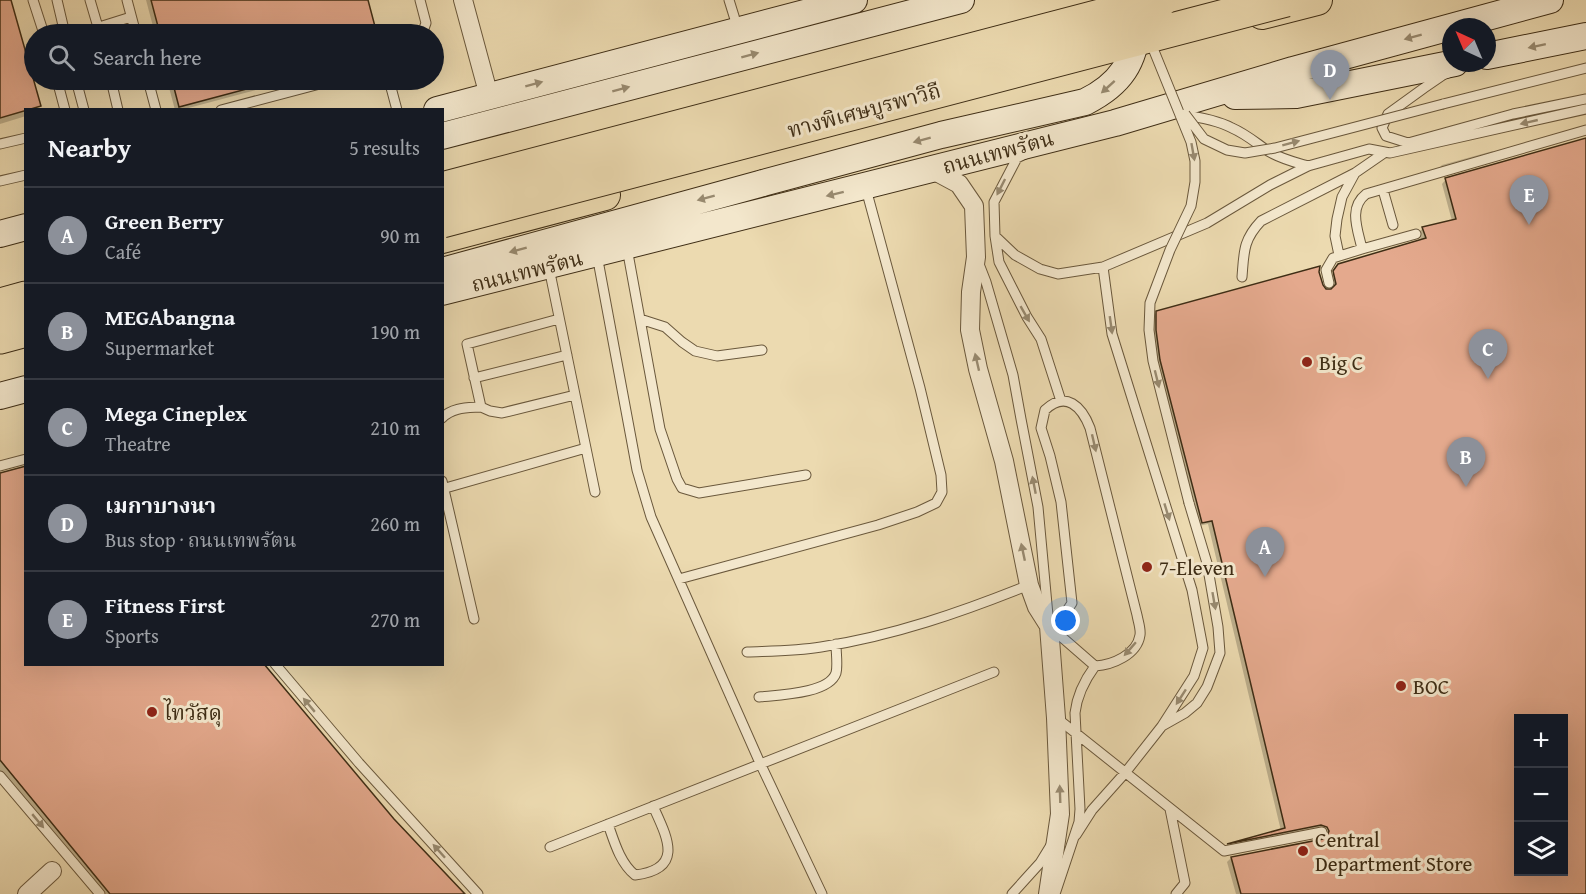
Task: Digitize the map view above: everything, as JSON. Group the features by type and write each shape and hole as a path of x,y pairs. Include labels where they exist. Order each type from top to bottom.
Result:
{"highway":[{"path":"444,176 1114,0"},
{"name":"ทางพิเศษบูรพาวิถี","path":"444,220 1286,0"},
{"path":"444,237 536,214 956,96 1317,0"},
{"name":"ทางพิเศษบูรพาวิถี","path":"444,188 1143,6"},
{"path":"0,290 24,284"},
{"path":"0,305 24,299"},
{"path":"0,337 24,331"},
{"path":"0,351 24,345"}],"main road":[{"path":"444,108 738,31 788,13 854,0"},
{"path":"444,135 961,0"},
{"name":"ถนนเทพรัตน","path":"444,292 933,170 1165,104 1202,96 1550,0"},
{"path":"444,271 941,135 1085,102 1110,86 1129,63 1137,41 1143,6"},
{"path":"1496,55 1586,36"},
{"path":"1202,96 1296,95 1442,66"},
{"path":"0,234 24,228"},
{"path":"0,396 24,390"}],"street":[{"path":"463,0 489,96"},
{"path":"933,170 959,184 974,206 976,257 971,292 970,330 978,369 1004,461 1029,585 1037,607 1048,626 1056,718 1060,806 1067,834 1048,894"},
{"path":"27,894 52,871"}],"lane":[{"path":"33,0 41,24"},
{"path":"57,0 63,24"},
{"path":"90,0 97,24"},
{"path":"127,0 133,24"},
{"path":"420,0 426,24"},
{"path":"729,0 738,31"},
{"path":"1143,6 1165,104 1191,142 1195,161 1195,182 1191,206 1170,250 1150,303 1149,330 1153,361 1189,503 1207,563 1220,653 1207,687 1197,703 1162,726"},
{"path":"115,24 131,17"},
{"path":"1165,104 1204,139 1227,150 1245,153 1275,148 1586,68"},
{"path":"1450,72 1388,114 1382,128 1386,136 1408,143 1513,114 1586,99"},
{"path":"60,90 64,108"},
{"path":"79,90 83,108"},
{"path":"113,90 118,108"},
{"path":"151,90 155,108"},
{"path":"229,108 297,90"},
{"path":"392,90 396,108"},
{"path":"1165,104 1230,126 1269,152 1308,166"},
{"path":"995,236 1016,255 1040,269 1058,274 1103,267 1207,223 1270,185 1308,166 1369,149 1390,153 1586,109"},
{"path":"1362,249 1355,208 1366,194 1586,130"},
{"path":"1058,136 1017,158 994,202 995,236 999,262 1041,339 1061,401"},
{"path":"0,144 24,138"},
{"path":"1242,277 1245,242 1252,230 1262,221 1355,173 1384,153"},
{"path":"1339,255 1335,236 1336,219 1342,197 1355,173"},
{"path":"0,181 24,175"},
{"path":"679,579 878,525 936,503 942,492 941,475 921,388 866,187"},
{"path":"1383,190 1393,225"},
{"path":"1329,283 1326,270 1333,258 1416,234"},
{"path":"627,246 660,429 682,488 699,493 806,475"},
{"path":"596,254 637,470 651,517 760,763 822,894"},
{"path":"976,257 986,282 1013,375 1038,507 1048,626 1095,666 1106,665 1124,657 1134,648 1140,635 1090,428 1086,417 1072,402 1061,401 1055,402 1045,410 1041,428 1061,502 1072,603 1066,612 1048,626"},
{"path":"548,266 595,492"},
{"path":"1012,894 1092,810 1162,726 1194,676 1203,648 1192,590 1112,334 1103,267"},
{"path":"481,407 467,344 559,319"},
{"path":"640,320 665,327 695,351 717,356 762,350"},
{"path":"474,378 567,355"},
{"path":"444,416 462,408 481,407 502,413 575,395"},
{"path":"444,487 586,448"},
{"path":"0,466 24,460"},
{"path":"444,491 474,619"},
{"path":"747,652 820,648 908,629 1029,585"},
{"path":"759,697 805,692 830,681 836,674 836,644"},
{"path":"276,666 359,763 478,894"},
{"path":"1055,894 1067,834 1080,809 1076,702 1083,683 1095,666"},
{"path":"550,848 994,672"},
{"path":"1056,718 1224,851 1322,832"},
{"path":"0,777 100,894"},
{"path":"608,824 618,851 630,871 635,875 642,874 662,865 669,853 666,837 653,806"},
{"path":"1170,809 1185,883 1176,894"}],"building":[{"path":"0,0 11,0 24,46 24,90 36,90 41,106 24,108 24,111 0,118"},
{"path":"151,0 368,0 374,24 157,24"},
{"path":"175,90 243,90 179,107"},
{"path":"1586,138 1586,894 1241,894 1231,857 1323,839 1327,837 1329,831 1327,827 1321,825 1227,844 1285,828 1212,521 1202,523 1160,360 1156,311 1320,266 1319,272 1323,285 1326,289 1331,289 1336,284 1333,271 1338,264 1426,238 1422,227 1456,219 1445,178"},
{"name":"ไทวัสดุ","path":"24,467 24,666 266,666 394,819 465,894 110,894 0,760 0,473"}],"place":[{"name":"เมกาบางนา","path":"1330,100"},
{"name":"Fitness First","path":"1529,225"},
{"name":"Big C","path":"1307,362"},
{"name":"Mega Cineplex","path":"1488,379"},
{"name":"MEGAbangna","path":"1466,487"},
{"name":"7-Eleven","path":"1147,567"},
{"name":"Green Berry","path":"1265,577"},
{"name":"BOC","path":"1401,686"},
{"name":"ไทวัสดุ","path":"152,712"},
{"name":"Central Department Store","path":"1303,851"}]}
